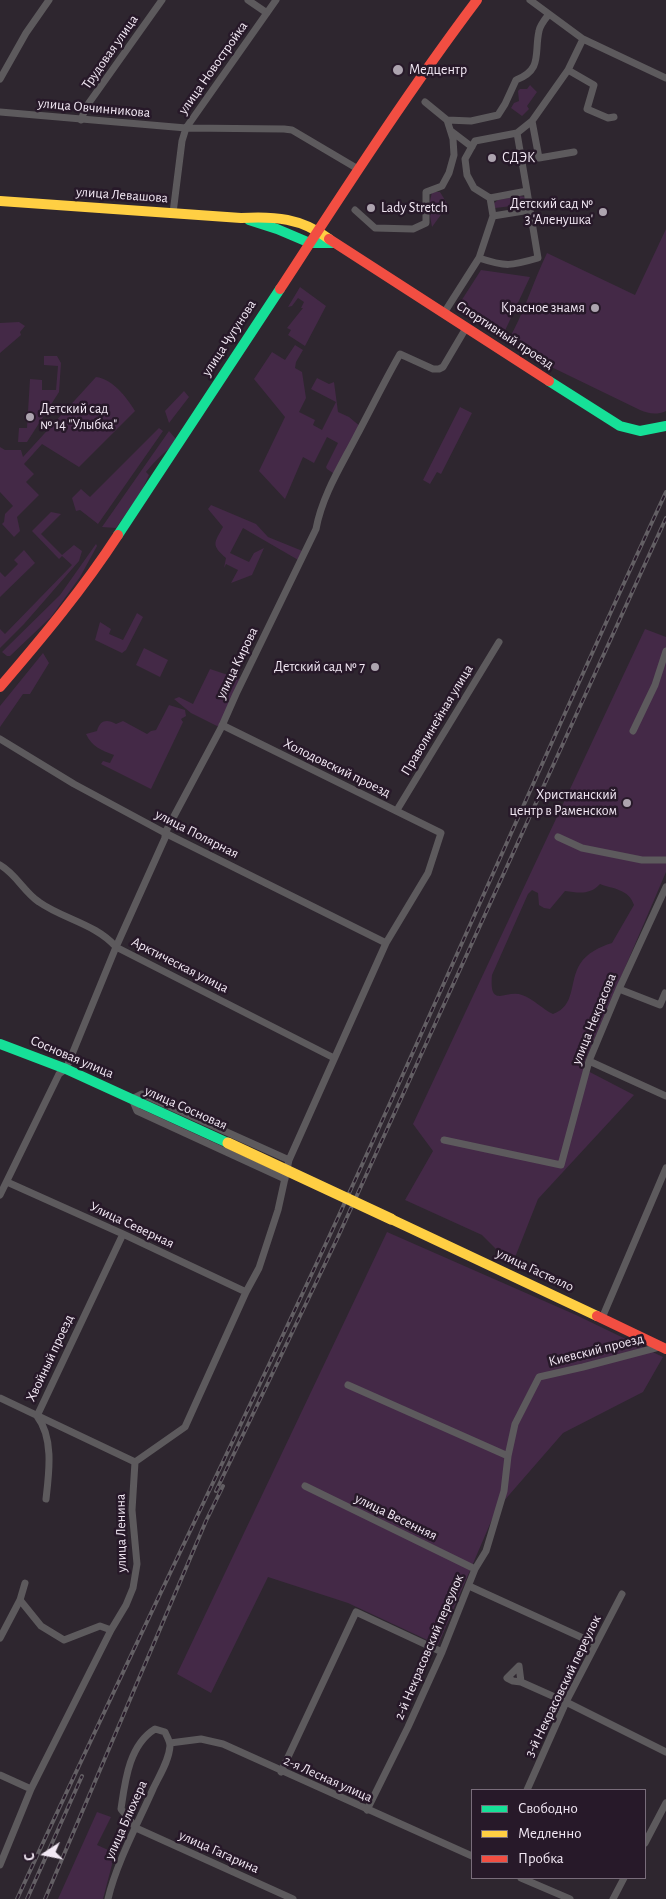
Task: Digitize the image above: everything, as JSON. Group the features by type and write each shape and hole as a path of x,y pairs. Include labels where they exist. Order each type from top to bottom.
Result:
{"main road":[{"name":"улица Чугунова","path":"0,687 58,619 95,570 358,169 440,49 477,0"},
{"name":"улица Левашова","path":"0,201 241,218 268,216 289,218 318,231"},
{"name":"улица Левашова","path":"241,218 277,229 310,243"},
{"name":"Спортивный проезд","path":"318,231 620,426 640,431 666,426"},
{"path":"310,243 334,243"},
{"name":"Сосновая улица","path":"0,1044 132,1099"},
{"name":"улица Сосновая","path":"132,1099 390,1218"},
{"name":"улица Гастелло","path":"390,1218 663,1347"}],"street":[{"path":"0,79 26,33 49,0"},
{"name":"Трудовая улица","path":"81,120 86,107 162,0"},
{"path":"248,0 267,14"},
{"name":"улица Новостройка","path":"173,213 182,141 186,128 276,0"},
{"path":"530,0 583,39 666,78"},
{"path":"447,120 471,121 498,115 516,80 526,76 537,61 539,29 549,14"},
{"path":"527,191 490,198 474,188 467,175 465,159 475,141 517,133 532,120 568,70 583,39"},
{"path":"568,70 594,85 587,109 608,118 614,117"},
{"path":"355,210 376,228 413,229 426,223 426,192 442,186 449,173 454,155 453,138 447,120 425,102"},
{"name":"улица Овчинникова","path":"0,112 186,128 292,130 358,169"},
{"path":"532,120 539,158 574,152"},
{"path":"450,130 472,147"},
{"path":"479,258 500,265 514,265 538,258 517,133"},
{"path":"444,313 479,258 493,216 490,198"},
{"path":"493,216 530,210"},
{"name":"улица Кирова","path":"0,1195 59,1074 66,1070 116,947 165,838 165,833 222,725 316,529 318,517 336,475 376,397 400,354 433,369 439,369 443,367 466,328"},
{"name":"Праволинейная улица","path":"397,810 498,642"},
{"path":"633,731 654,685 666,651"},
{"name":"Холодовский проезд","path":"222,725 441,833 428,873 386,943"},
{"name":"улица Полярная","path":"0,739 74,784 165,833 386,943"},
{"path":"558,836 582,848 642,860 666,860"},
{"name":"Арктическая улица","path":"0,865 41,904 92,929 110,940 116,947 334,1058"},
{"name":"улица Некрасова","path":"444,1140 561,1165 589,1061 619,989 666,887"},
{"path":"0,1398 135,1462 185,1427 246,1292 259,1268 278,1210 290,1160 386,943"},
{"path":"619,989 660,1005 665,993"},
{"path":"589,1061 666,1096"},
{"path":"285,1179 137,1110 132,1099 142,1094 290,1160"},
{"path":"602,1318 666,1168"},
{"name":"Улица Северная","path":"7,1182 246,1292"},
{"name":"Хвойный проезд","path":"46,1499 50,1463 43,1425 37,1416 123,1234"},
{"name":"Киевский проезд","path":"504,1491 508,1456 515,1424 539,1377 663,1347"},
{"path":"348,1385 508,1456"},
{"name":"улица Ленина","path":"0,1865 30,1789 111,1630 126,1605 133,1588 137,1564 132,1510 135,1462"},
{"name":"улица Весенняя","path":"305,1486 476,1569"},
{"name":"2-й Некрасовский переулок","path":"367,1810 408,1727 442,1652 476,1569 486,1551 504,1491"},
{"path":"0,1638 20,1600 24,1583"},
{"path":"469,1586 596,1644"},
{"name":"3-й Некрасовский переулок","path":"527,1789 566,1702 622,1594"},
{"path":"20,1600 41,1626 64,1640 100,1626 111,1630"},
{"path":"282,1772 356,1612 442,1652"},
{"path":"521,1682 566,1702 666,1752"},
{"path":"136,1828 121,1809 125,1778 135,1752 146,1734 155,1729 164,1732 170,1743"},
{"name":"2-я Лесная улица","path":"170,1743 201,1738 222,1744 471,1856"},
{"name":"улица Блюхера","path":"108,1899 112,1882 169,1752 170,1743"},
{"path":"0,1775 30,1789"},
{"path":"646,1841 666,1803"},
{"name":"улица Гагарина","path":"136,1828 293,1899"},
{"path":"523,1879 570,1899"},
{"path":"613,1899 623,1879"}],"shaded area":[{"path":"530,85 537,92 527,106 529,109 522,116 511,108 514,103 519,101 518,91 520,89 527,89"},
{"path":"432,192 440,192 448,205 432,227 430,201"},
{"path":"520,196 525,197 526,202 520,205 495,208 493,204 498,200"},
{"name":"Красное знамя","path":"666,229 666,411 653,413 640,410 539,361 508,341 519,320 547,253 635,295"},
{"path":"481,270 530,277 502,337 456,309"},
{"path":"300,287 326,306 305,346 288,335 291,330 287,328 303,308 301,308 304,302 298,298 292,306 288,307"},
{"path":"19,322 25,326 20,332 21,335 0,353 0,323"},
{"path":"295,345 303,350 296,362 295,368 302,372 306,398 299,412 315,420 313,425 322,430 336,402 311,389 317,378 329,384 334,382 338,412 349,417 361,427 336,475 326,467 338,443 327,437 314,463 303,457 285,499 259,471 285,417 254,379 272,352 285,360"},
{"path":"44,356 57,356 61,363 59,392 27,442 18,442 19,428 27,428 30,379 42,380 42,390 56,390 58,366 44,365"},
{"path":"96,377 102,378 113,385 135,411 79,467 42,444 24,464 34,474 26,482 39,495 17,517 20,531 14,537 2,524 5,514 13,506 0,492 0,447 5,450 21,450 23,457"},
{"path":"184,391 189,397 169,423 165,411"},
{"path":"460,407 472,413 441,474 437,472 430,484 423,480"},
{"path":"159,428 163,431 98,524 80,510 76,511 72,498 81,489 90,497"},
{"path":"169,431 175,438 175,444 159,457 146,472 149,475 141,492 116,528 102,527"},
{"path":"211,505 256,524 268,537 305,552 300,561 243,528 230,553 249,562 254,553 264,548 252,575 231,583 238,570 226,564 224,568 226,558 216,547 216,540 223,527 208,509"},
{"path":"51,512 61,514 41,534 62,555 74,545 82,551 79,561 24,624 0,648 0,629 5,634 72,565 62,556 59,559 32,531"},
{"path":"96,544 97,546 80,577 51,617 10,656 2,652 60,595"},
{"path":"24,550 35,563 0,597 0,572 5,577 18,564 14,560"},
{"path":"137,613 143,617 126,650 122,653 95,640 100,622 111,629 109,634 123,640"},
{"path":"645,629 666,637 666,872 582,1068 634,1095 538,1199 512,1265 482,1235 405,1200 433,1151 413,1124","holes":["600,884 624,893 632,900 634,905 612,943 594,951 580,964 569,999 565,1005 553,1014 522,995 496,995 493,992 492,975 528,894 532,890 538,893 539,905 550,909 565,891 588,892"]},
{"path":"144,648 168,660 160,677 136,665"},
{"path":"43,653 49,663 30,694 23,694 0,727 0,706"},
{"path":"210,669 243,680 221,728 191,713 174,699 179,697 193,704"},
{"path":"169,705 185,710 186,716 181,719 183,722 151,789 101,764 103,761 110,763 114,755 94,745 86,734 97,731 104,722 110,721 116,724 123,721 147,734 156,730"},
{"path":"387,1232 576,1315 663,1357 643,1392 563,1433 496,1510 438,1645 348,1603 268,1577 211,1693 177,1674"},
{"path":"97,1812 111,1817 97,1845 115,1853 103,1899 58,1899"}],"railway":[{"path":"17,1899 329,1237 666,492"},
{"path":"216,1491 337,1239 666,518"},
{"path":"45,1899 206,1521 223,1486"},
{"path":"27,1899 82,1776"}],"traffic: fast":[{"path":"249,220 310,243 334,243"},
{"path":"118,535 280,289"},
{"path":"549,381 620,426 640,431 666,426"},
{"path":"0,1044 66,1069 228,1143"}],"traffic: slow":[{"path":"0,201 241,218 276,218 298,223 319,232 329,239"},
{"path":"228,1143 391,1219"},
{"path":"391,1219 597,1316"}],"traffic: jam":[{"path":"280,289 401,106 477,0"},
{"path":"329,239 549,381"},
{"path":"0,687 47,632 118,535"},
{"path":"597,1316 666,1349"}],"place":[{"name":"Медцентр","path":"398,70"},
{"name":"СДЭК","path":"492,158"},
{"name":"Lady Stretch","path":"371,208"},
{"name":"Детский сад № 3 'Аленушка'","path":"603,212"},
{"name":"Красное знамя","path":"595,308"},
{"name":"Детский сад № 14 \"Улыбка\"","path":"30,417"},
{"name":"Детский сад № 7","path":"375,667"},
{"name":"Христианский центр в Раменском","path":"627,803"}]}
